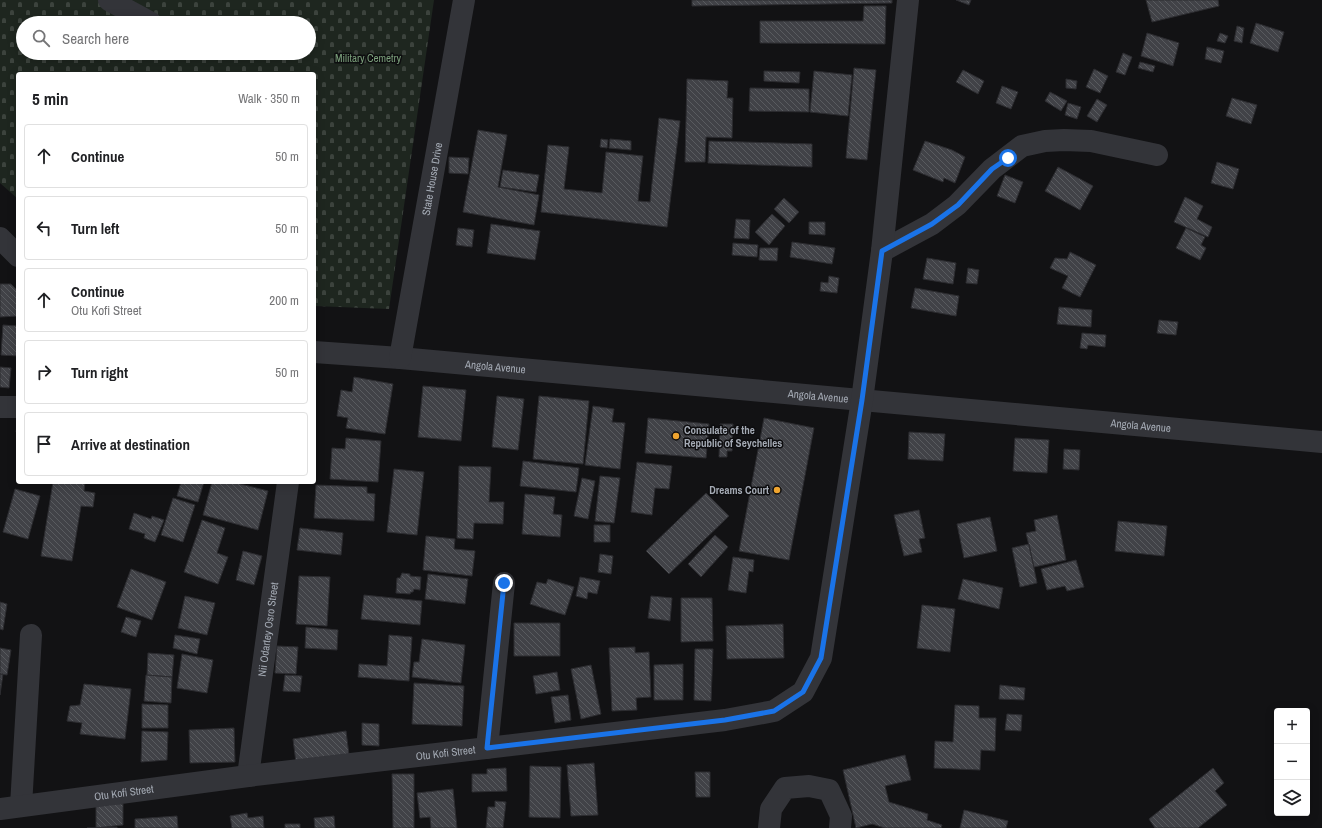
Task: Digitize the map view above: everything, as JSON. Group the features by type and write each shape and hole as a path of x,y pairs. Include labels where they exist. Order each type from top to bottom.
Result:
{"street":[{"path":"109,0 140,16"},
{"name":"State House Drive","path":"400,358 464,0"},
{"name":"Otu Kofi Street","path":"10,808 248,776 725,720 774,711 803,692 821,658 862,400 882,251 908,0"},
{"path":"882,251 932,224 958,205 992,169 1022,146 1045,141 1091,141 1157,155"},
{"path":"0,238 16,254"},
{"name":"Angola Avenue","path":"316,352 400,358 1322,442"},
{"path":"0,407 16,407"},
{"name":"Nii Odartey Osro Street","path":"248,776 288,484"},
{"path":"487,748 504,583"},
{"path":"10,808 31,635"},
{"path":"769,828 771,810 785,788 809,786 829,790 841,816 840,828"}],"green space":[{"name":"Military Cemetry","path":"0,0 434,0 389,309 316,306 316,72 16,72 16,197 0,183"}],"building":[{"path":"692,0 892,0 892,3 692,6"},
{"path":"956,0 971,0 969,5"},
{"path":"1146,0 1218,0 1219,6 1152,22"},
{"path":"864,6 886,6 885,44 760,43 760,21 863,21"},
{"path":"1256,23 1284,32 1278,52 1250,43"},
{"path":"1237,26 1244,28 1242,43 1234,41"},
{"path":"1147,33 1179,43 1173,66 1141,56"},
{"path":"1220,33 1228,36 1225,43 1217,41"},
{"path":"1207,47 1224,51 1221,63 1205,59"},
{"path":"1123,53 1132,57 1125,75 1116,72"},
{"path":"1140,62 1155,66 1153,72 1138,68"},
{"path":"854,68 876,70 867,160 846,158"},
{"path":"1094,69 1108,76 1100,93 1086,87"},
{"path":"963,70 984,81 978,94 956,82"},
{"path":"764,71 800,72 799,83 764,81"},
{"path":"814,71 852,75 848,116 810,112"},
{"path":"687,79 728,81 727,98 733,98 732,138 706,137 705,162 685,162"},
{"path":"1066,79 1077,81 1076,89 1066,88"},
{"path":"1002,86 1018,92 1011,109 996,103"},
{"path":"750,88 809,89 809,112 749,111"},
{"path":"1050,92 1067,101 1061,111 1045,101"},
{"path":"1232,98 1257,105 1251,124 1226,116"},
{"path":"1097,99 1107,105 1097,122 1087,116"},
{"path":"1068,103 1081,107 1077,119 1065,115"},
{"path":"659,118 680,121 667,227 541,212 548,145 569,147 564,189 602,193 606,152 643,156 638,201 650,202"},
{"path":"478,130 507,135 498,187 539,195 534,225 463,212"},
{"path":"601,139 608,140 607,148 600,147"},
{"path":"610,139 631,141 631,150 609,148"},
{"path":"709,141 812,144 812,167 708,163"},
{"path":"925,141 952,150 965,157 955,183 944,178 943,182 913,170"},
{"path":"449,157 469,158 468,174 449,173"},
{"path":"1217,162 1239,169 1233,189 1211,183"},
{"path":"1058,167 1093,186 1080,210 1045,191"},
{"path":"503,170 539,175 536,192 500,187"},
{"path":"1005,175 1023,182 1015,203 997,196"},
{"path":"1185,197 1203,206 1197,219 1212,227 1208,237 1174,222"},
{"path":"784,198 799,212 789,223 774,209"},
{"path":"772,214 785,226 769,245 755,232"},
{"path":"736,219 750,220 749,239 734,238"},
{"path":"809,222 825,222 825,235 809,234"},
{"path":"491,224 540,231 535,260 487,253"},
{"path":"458,228 474,230 472,247 456,245"},
{"path":"1186,228 1205,237 1201,245 1206,248 1200,260 1176,248"},
{"path":"792,242 835,248 832,264 790,257"},
{"path":"733,243 758,245 757,257 732,255"},
{"path":"760,248 778,248 777,261 759,260"},
{"path":"1070,252 1096,265 1080,297 1062,288 1068,276 1050,268 1055,258 1067,259"},
{"path":"927,258 956,263 953,284 923,279"},
{"path":"968,268 979,270 977,284 966,283"},
{"path":"829,276 839,278 837,293 820,291 821,282 828,283"},
{"path":"0,284 11,284 16,289 16,316 0,317"},
{"path":"915,288 959,296 956,316 911,308"},
{"path":"1059,307 1092,310 1091,327 1057,324"},
{"path":"1159,320 1178,322 1176,335 1157,333"},
{"path":"3,325 16,326 16,356 1,355"},
{"path":"1082,333 1106,335 1105,347 1088,345 1087,349 1080,348"},
{"path":"0,367 11,368 9,388 0,387"},
{"path":"354,377 393,384 385,434 346,428 348,418 337,416 341,390 352,392"},
{"path":"423,386 466,390 461,441 418,437"},
{"path":"497,396 524,399 518,450 492,447"},
{"path":"539,396 589,401 583,464 533,459"},
{"path":"593,406 614,409 612,422 625,423 620,469 585,465"},
{"path":"648,418 709,424 706,458 645,453"},
{"name":"Dreams Court","path":"764,418 814,428 789,560 739,551"},
{"path":"720,424 733,424 732,451 727,451 727,457 719,457"},
{"path":"909,432 945,434 943,461 908,459"},
{"path":"346,438 381,441 378,482 330,479 332,448 345,449"},
{"path":"1015,438 1049,440 1047,473 1013,471"},
{"path":"1064,449 1080,450 1079,470 1063,469"},
{"path":"523,461 579,468 576,492 520,486"},
{"path":"637,462 672,466 669,489 655,488 652,515 631,512"},
{"path":"459,466 491,467 489,502 504,502 503,524 474,523 473,539 457,538"},
{"path":"394,469 424,472 417,535 387,532"},
{"path":"600,476 620,478 614,523 595,521"},
{"path":"582,478 595,481 588,519 574,516"},
{"path":"53,484 85,484 84,491 95,493 93,507 81,506 72,561 41,556"},
{"path":"180,484 203,484 198,502 177,496"},
{"path":"211,484 241,484 268,491 258,530 203,515"},
{"path":"316,485 367,487 367,493 375,494 374,521 314,518"},
{"path":"15,489 40,496 28,539 3,532"},
{"path":"706,493 729,516 669,574 646,551"},
{"path":"525,494 555,497 553,514 562,515 560,537 522,534"},
{"path":"173,498 195,505 183,542 161,535"},
{"path":"919,510 925,538 919,539 922,552 904,556 894,515"},
{"path":"134,513 151,519 152,516 164,520 155,542 144,538 145,534 129,529"},
{"path":"1057,515 1066,560 1034,567 1026,533 1036,531 1034,520"},
{"path":"990,517 997,551 964,558 957,524"},
{"path":"202,520 225,528 217,553 228,557 218,584 184,572"},
{"path":"1118,521 1167,526 1164,556 1115,551"},
{"path":"594,525 610,525 610,542 594,542"},
{"path":"300,528 343,533 341,555 297,550"},
{"path":"715,535 728,547 701,577 688,564"},
{"path":"426,536 455,539 454,549 475,551 472,576 423,570"},
{"path":"1029,544 1037,583 1020,587 1012,548"},
{"path":"243,551 262,556 254,585 236,580"},
{"path":"600,554 613,556 611,574 598,572"},
{"path":"733,557 754,560 753,572 749,571 746,593 728,590"},
{"path":"1076,560 1084,587 1067,591 1065,586 1047,590 1041,569"},
{"path":"131,569 166,582 152,620 117,607"},
{"path":"402,573 410,574 410,576 421,577 420,590 414,589 410,594 396,593 397,578 400,578"},
{"path":"428,574 468,579 465,604 425,599"},
{"path":"299,576 330,577 327,626 296,624"},
{"path":"580,577 600,581 597,594 588,592 587,599 576,596"},
{"path":"548,579 574,587 565,615 530,604 537,582 546,584"},
{"path":"963,579 1003,588 999,609 958,599"},
{"path":"364,595 422,601 420,625 361,619"},
{"path":"185,596 215,603 207,635 178,628"},
{"path":"651,596 672,598 670,621 648,618"},
{"path":"681,598 712,598 713,641 681,642"},
{"path":"0,602 7,604 3,630 0,629"},
{"path":"922,605 955,609 950,652 917,648"},
{"path":"126,617 141,621 136,637 121,632"},
{"path":"514,623 560,623 560,656 514,656"},
{"path":"783,624 784,658 727,659 726,626"},
{"path":"306,627 338,630 337,650 305,648"},
{"path":"175,635 200,639 197,654 173,648"},
{"path":"389,635 412,637 409,681 358,677 359,664 387,666"},
{"path":"422,639 465,645 461,683 412,677 414,662 419,662"},
{"path":"277,646 298,647 296,674 275,673"},
{"path":"635,647 635,653 649,652 651,697 636,698 637,710 612,711 609,648"},
{"path":"0,648 11,650 7,675 0,674"},
{"path":"695,649 713,649 711,701 694,700"},
{"path":"148,653 174,655 172,677 147,675"},
{"path":"182,654 213,660 207,693 177,688"},
{"path":"683,664 683,700 654,700 654,665"},
{"path":"591,665 601,714 581,719 571,669"},
{"path":"557,672 560,690 536,694 533,676"},
{"path":"0,674 3,674 0,695"},
{"path":"146,675 172,677 171,703 144,701"},
{"path":"285,675 302,676 300,692 283,691"},
{"path":"414,683 464,686 462,726 412,724"},
{"path":"84,684 131,689 125,739 80,734 82,723 67,721 70,706 80,705"},
{"path":"1000,685 1025,688 1024,700 999,699"},
{"path":"568,695 571,720 555,723 551,697"},
{"path":"142,704 168,705 168,728 142,728"},
{"path":"955,705 979,706 979,718 996,718 995,751 981,750 980,770 934,768 935,741 953,742"},
{"path":"1007,714 1022,715 1021,731 1005,730"},
{"path":"362,723 379,724 379,746 362,745"},
{"path":"234,728 235,762 190,763 189,730"},
{"path":"142,731 168,732 167,760 141,762"},
{"path":"346,731 349,755 296,763 293,739"},
{"path":"905,755 911,780 885,786 889,802 928,814 927,820 942,825 941,828 885,828 872,824 856,828 843,770"},
{"path":"594,763 598,815 571,816 567,765"},
{"path":"530,766 561,767 560,818 529,817"},
{"path":"506,768 507,791 472,792 472,774 487,774 487,769"},
{"path":"1213,768 1224,783 1215,791 1227,805 1198,828 1155,828 1149,819"},
{"path":"695,772 710,772 710,797 696,797"},
{"path":"392,774 414,774 414,828 393,828"},
{"path":"453,789 457,828 431,828 430,817 420,818 417,793"},
{"path":"495,801 506,802 503,828 486,828 488,807 495,807"},
{"path":"96,803 123,804 123,825 96,828"},
{"path":"964,810 1008,821 1006,828 960,828"},
{"path":"247,813 248,818 263,816 264,828 232,828 230,816"},
{"path":"177,816 178,828 135,828 135,819"},
{"path":"334,816 335,828 315,828 314,818"},
{"path":"285,824 300,824 300,828 285,828"},
{"path":"117,827 117,828 96,828"}],"place":[{"name":"Consulate of the Republic of Seychelles","path":"676,436"},
{"name":"Dreams Court","path":"777,490"}],"route":[{"path":"504,583 487,748 725,720 774,711 803,692 821,658 862,400 882,251 932,224 958,205 992,169 1008,158"}]}
